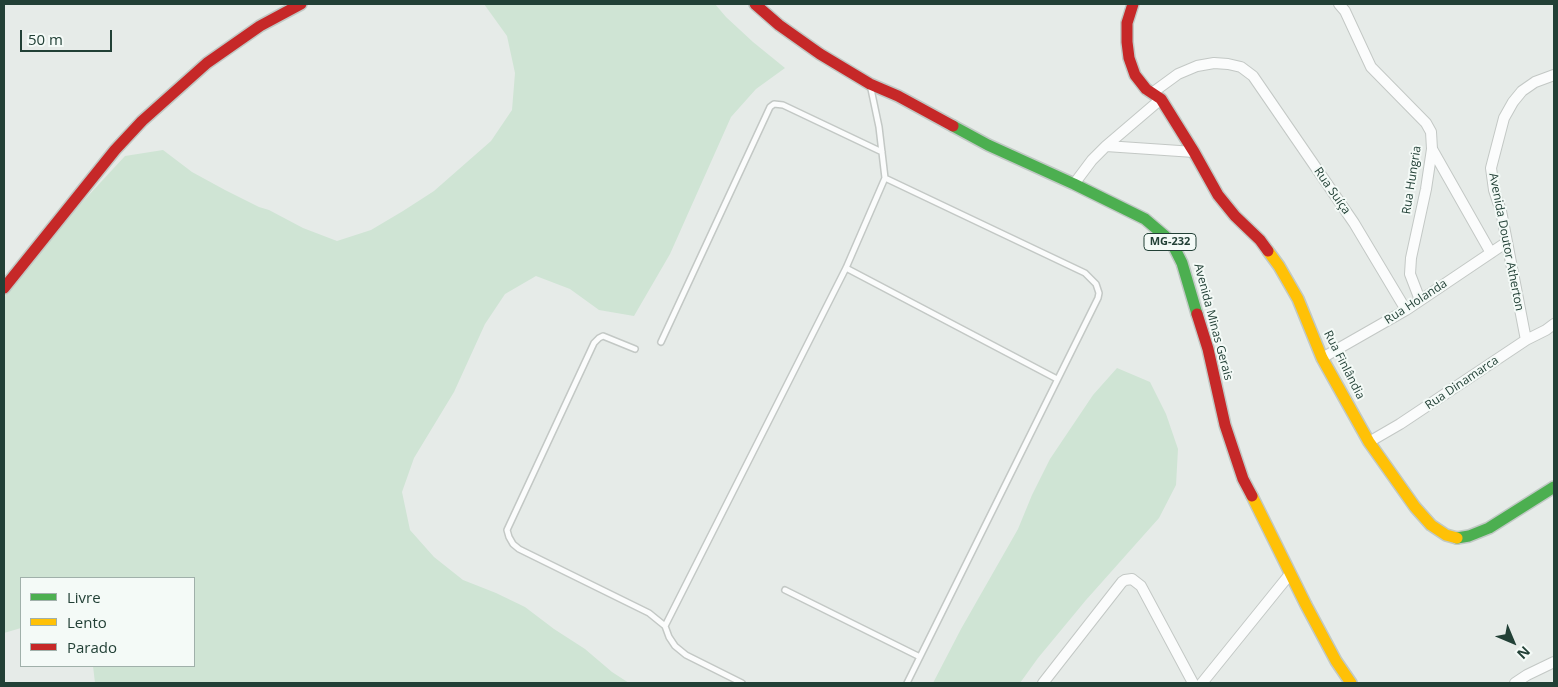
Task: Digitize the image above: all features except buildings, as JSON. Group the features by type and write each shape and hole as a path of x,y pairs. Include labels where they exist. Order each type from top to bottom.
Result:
{"street":[{"path":"4,288 115,150 142,121 208,63 260,26 301,4"},
{"name":"Avenida Minas Gerais","path":"755,4 779,25 820,54 870,84 898,96 988,145 1145,219 1165,236 1174,247 1182,262 1208,349 1225,426 1243,479 1336,661 1351,683"},
{"path":"1074,184 1092,160 1157,96 1146,89 1135,75 1129,58 1127,22 1133,4"},
{"name":"Rua Hungria","path":"1340,4 1371,67 1426,123 1431,132 1432,149 1426,189 1410,258 1410,274 1420,300"},
{"name":"Rua Suíça","path":"1157,96 1178,74 1197,66 1214,63 1228,64 1241,67 1252,76 1354,223 1406,310"},
{"name":"Avenida Doutor Atherton","path":"1526,340 1491,168 1504,118 1513,102 1522,91 1536,82 1553,78"},
{"name":"Rua Finlândia","path":"1157,96 1194,152 1218,195 1235,216 1260,240 1279,266 1298,299 1322,358 1369,442 1415,507 1431,525 1446,535 1459,538 1469,536 1489,528 1554,487"},
{"path":"1106,146 1194,152"},
{"path":"1432,149 1491,253"},
{"name":"Rua Holanda","path":"1322,358 1406,310 1507,242"},
{"name":"Rua Dinamarca","path":"1369,442 1400,424 1526,340 1554,324"},
{"path":"1202,683 1290,574"},
{"path":"1043,683 1122,582 1132,579 1142,586 1193,683"},
{"path":"1515,683 1554,662"}],"lane":[{"path":"665,626 846,268 885,178 879,127 870,84"},
{"path":"661,342 770,107 774,104 783,105 882,152"},
{"path":"885,178 1085,273 1096,284 1099,293 907,683"},
{"path":"846,268 1058,379"},
{"path":"635,349 603,336 594,343 507,530 513,544 519,549 649,613 665,626 675,646 686,655 742,683"},
{"path":"785,590 920,657"}],"green space":[{"path":"484,4 715,4 753,42 785,68 756,89 731,117 670,254 634,316 599,310 570,289 536,276 505,294 485,324 454,392 414,458 402,492 410,530 434,557 463,580 525,607 629,683 95,683 93,667 195,667 195,577 20,577 20,628 4,633 4,297 75,210 125,156 163,150 192,172 303,228 337,241 371,230 434,191 491,141 512,110 515,73 507,36"},
{"path":"1117,368 1150,382 1166,414 1178,449 1176,485 1159,518 1086,600 1020,683 933,683 961,629 1018,529 1050,459 1093,395"}],"traffic: fast":[{"path":"953,126 988,145 1145,219 1165,236 1174,247 1182,263 1197,314"},
{"path":"1457,538 1469,536 1489,528 1554,487"}],"traffic: slow":[{"path":"1268,251 1298,299 1322,358 1369,442 1415,507 1431,525 1446,535 1457,538"},
{"path":"1252,496 1306,605 1336,661 1351,683"}],"traffic: jam":[{"path":"4,288 115,150 142,121 207,63 260,26 301,4"},
{"path":"755,4 779,25 820,54 870,84 898,96 953,126"},
{"path":"1133,4 1127,23 1127,42 1129,58 1135,75 1146,89 1161,99 1218,195 1268,251"},
{"path":"1197,314 1208,349 1225,425 1243,479 1252,496"}]}
